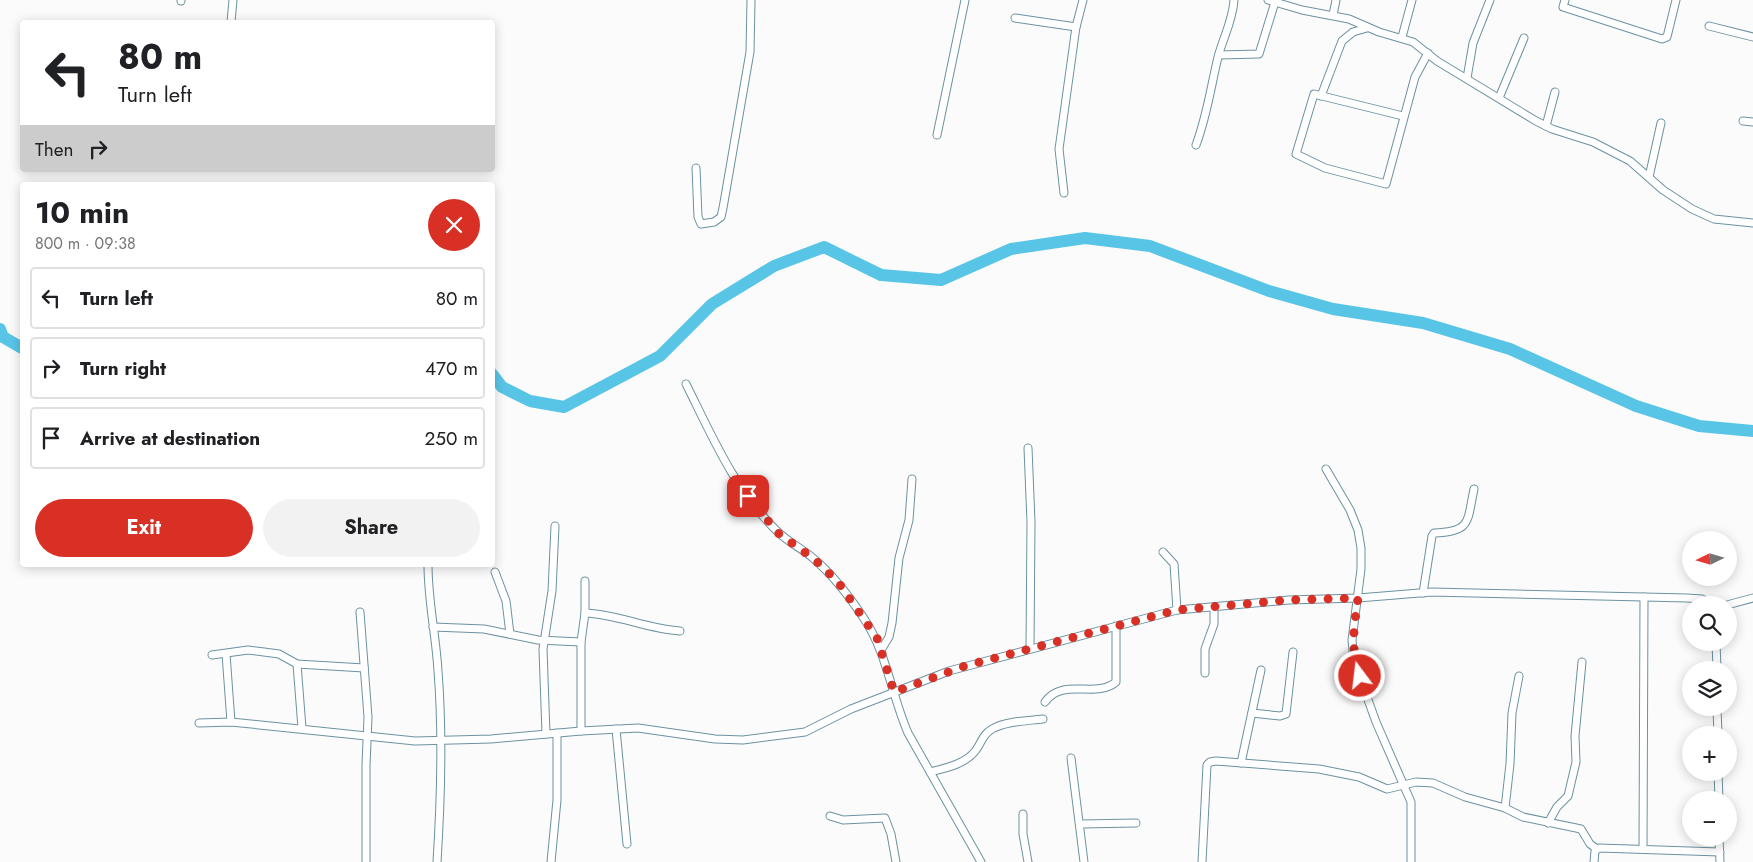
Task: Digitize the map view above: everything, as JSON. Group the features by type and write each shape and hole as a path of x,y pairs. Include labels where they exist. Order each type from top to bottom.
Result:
{"street":[{"path":"230,20 233,0"},
{"path":"696,168 698,217 701,224 714,222 720,218 723,208 742,89 748,65 751,0"},
{"path":"937,135 965,0"},
{"path":"1064,192 1059,149 1076,27 1083,0"},
{"path":"1196,144 1204,121 1234,0"},
{"path":"1333,15 1336,0"},
{"path":"1402,37 1412,0"},
{"path":"1467,78 1473,43 1490,0"},
{"path":"1565,0 1563,7 1662,39 1667,37 1676,0"},
{"path":"1219,55 1259,54 1271,1 1284,2 1333,15 1368,28 1402,37 1420,46 1437,61 1546,126 1593,142 1630,161 1678,201 1714,219 1753,224"},
{"path":"1015,18 1076,27"},
{"path":"1710,26 1753,37"},
{"path":"1322,96 1342,41 1353,32 1368,28"},
{"path":"1500,98 1524,38"},
{"path":"1403,116 1314,94 1296,154 1325,168 1386,184 1415,77 1428,53"},
{"path":"1546,126 1555,92"},
{"path":"1743,122 1753,122"},
{"path":"1648,177 1661,124"},
{"path":"686,384 728,468 758,510 778,533 814,559 838,582 863,616 881,650 908,733 981,862"},
{"path":"1028,448 1031,522 1030,647"},
{"path":"1326,469 1350,510 1358,530 1362,548 1352,640 1354,661 1376,722 1411,802 1411,862"},
{"path":"881,650 889,637 892,623 899,558 909,520 912,479"},
{"path":"1423,593 1432,536 1434,533 1454,533 1464,526 1474,489"},
{"path":"546,734 544,641 552,591 556,526"},
{"path":"1163,552 1174,564 1177,610"},
{"path":"428,567 438,672 440,825 437,862"},
{"path":"496,572 506,601 510,634"},
{"path":"581,731 581,642 585,613 586,581"},
{"path":"199,723 231,722 302,728 366,737 440,740 491,739 616,729 652,729 715,739 743,740 787,736 805,732 850,709 949,671 1030,647 1177,610 1289,600 1358,598 1423,593 1682,598"},
{"path":"1643,850 1644,597"},
{"path":"1737,602 1753,598"},
{"path":"1205,673 1205,649 1214,624 1214,607"},
{"path":"360,612 368,717 366,737 366,862"},
{"path":"585,613 609,615 650,626 680,631"},
{"path":"1045,702 1057,691 1096,688 1116,682 1116,626"},
{"path":"433,627 484,629 544,641 581,642"},
{"path":"212,655 248,650 272,653 288,658 297,664 364,668"},
{"path":"1252,713 1280,716 1286,714 1293,652"},
{"path":"226,654 231,722"},
{"path":"1548,823 1557,807 1568,796 1576,762 1575,736 1582,662"},
{"path":"297,664 302,728"},
{"path":"1242,763 1261,670"},
{"path":"1505,808 1512,713 1519,676"},
{"path":"930,772 944,769 970,757 978,748 983,736 994,728 1043,719"},
{"path":"616,729 627,844"},
{"path":"551,862 557,800 557,733"},
{"path":"1071,758 1073,785 1081,824 1084,862"},
{"path":"1202,862 1207,766 1210,762 1216,761 1319,769 1359,778 1387,789 1416,782 1433,783 1465,798 1505,808 1523,817 1581,829 1590,844 1597,849 1720,852"},
{"path":"1023,814 1023,834 1028,862"},
{"path":"830,816 843,820 885,818 891,834 896,862"},
{"path":"1081,824 1136,823"},
{"path":"1720,846 1720,862"},
{"path":"1594,862 1597,849"}],"waterway":[{"path":"495,378 502,387 530,401 564,407 660,356 712,304 774,266 824,247 881,275 941,280 1011,249 1085,238 1150,246 1269,291 1333,309 1423,323 1510,349 1636,406 1699,426 1753,431"},
{"path":"0,329 3,337 20,347"}],"route":[{"path":"748,496 778,533 814,559 838,582 877,638 894,692 949,671 1030,647 1177,610 1289,600 1358,598 1352,640 1354,661 1360,676"}]}
